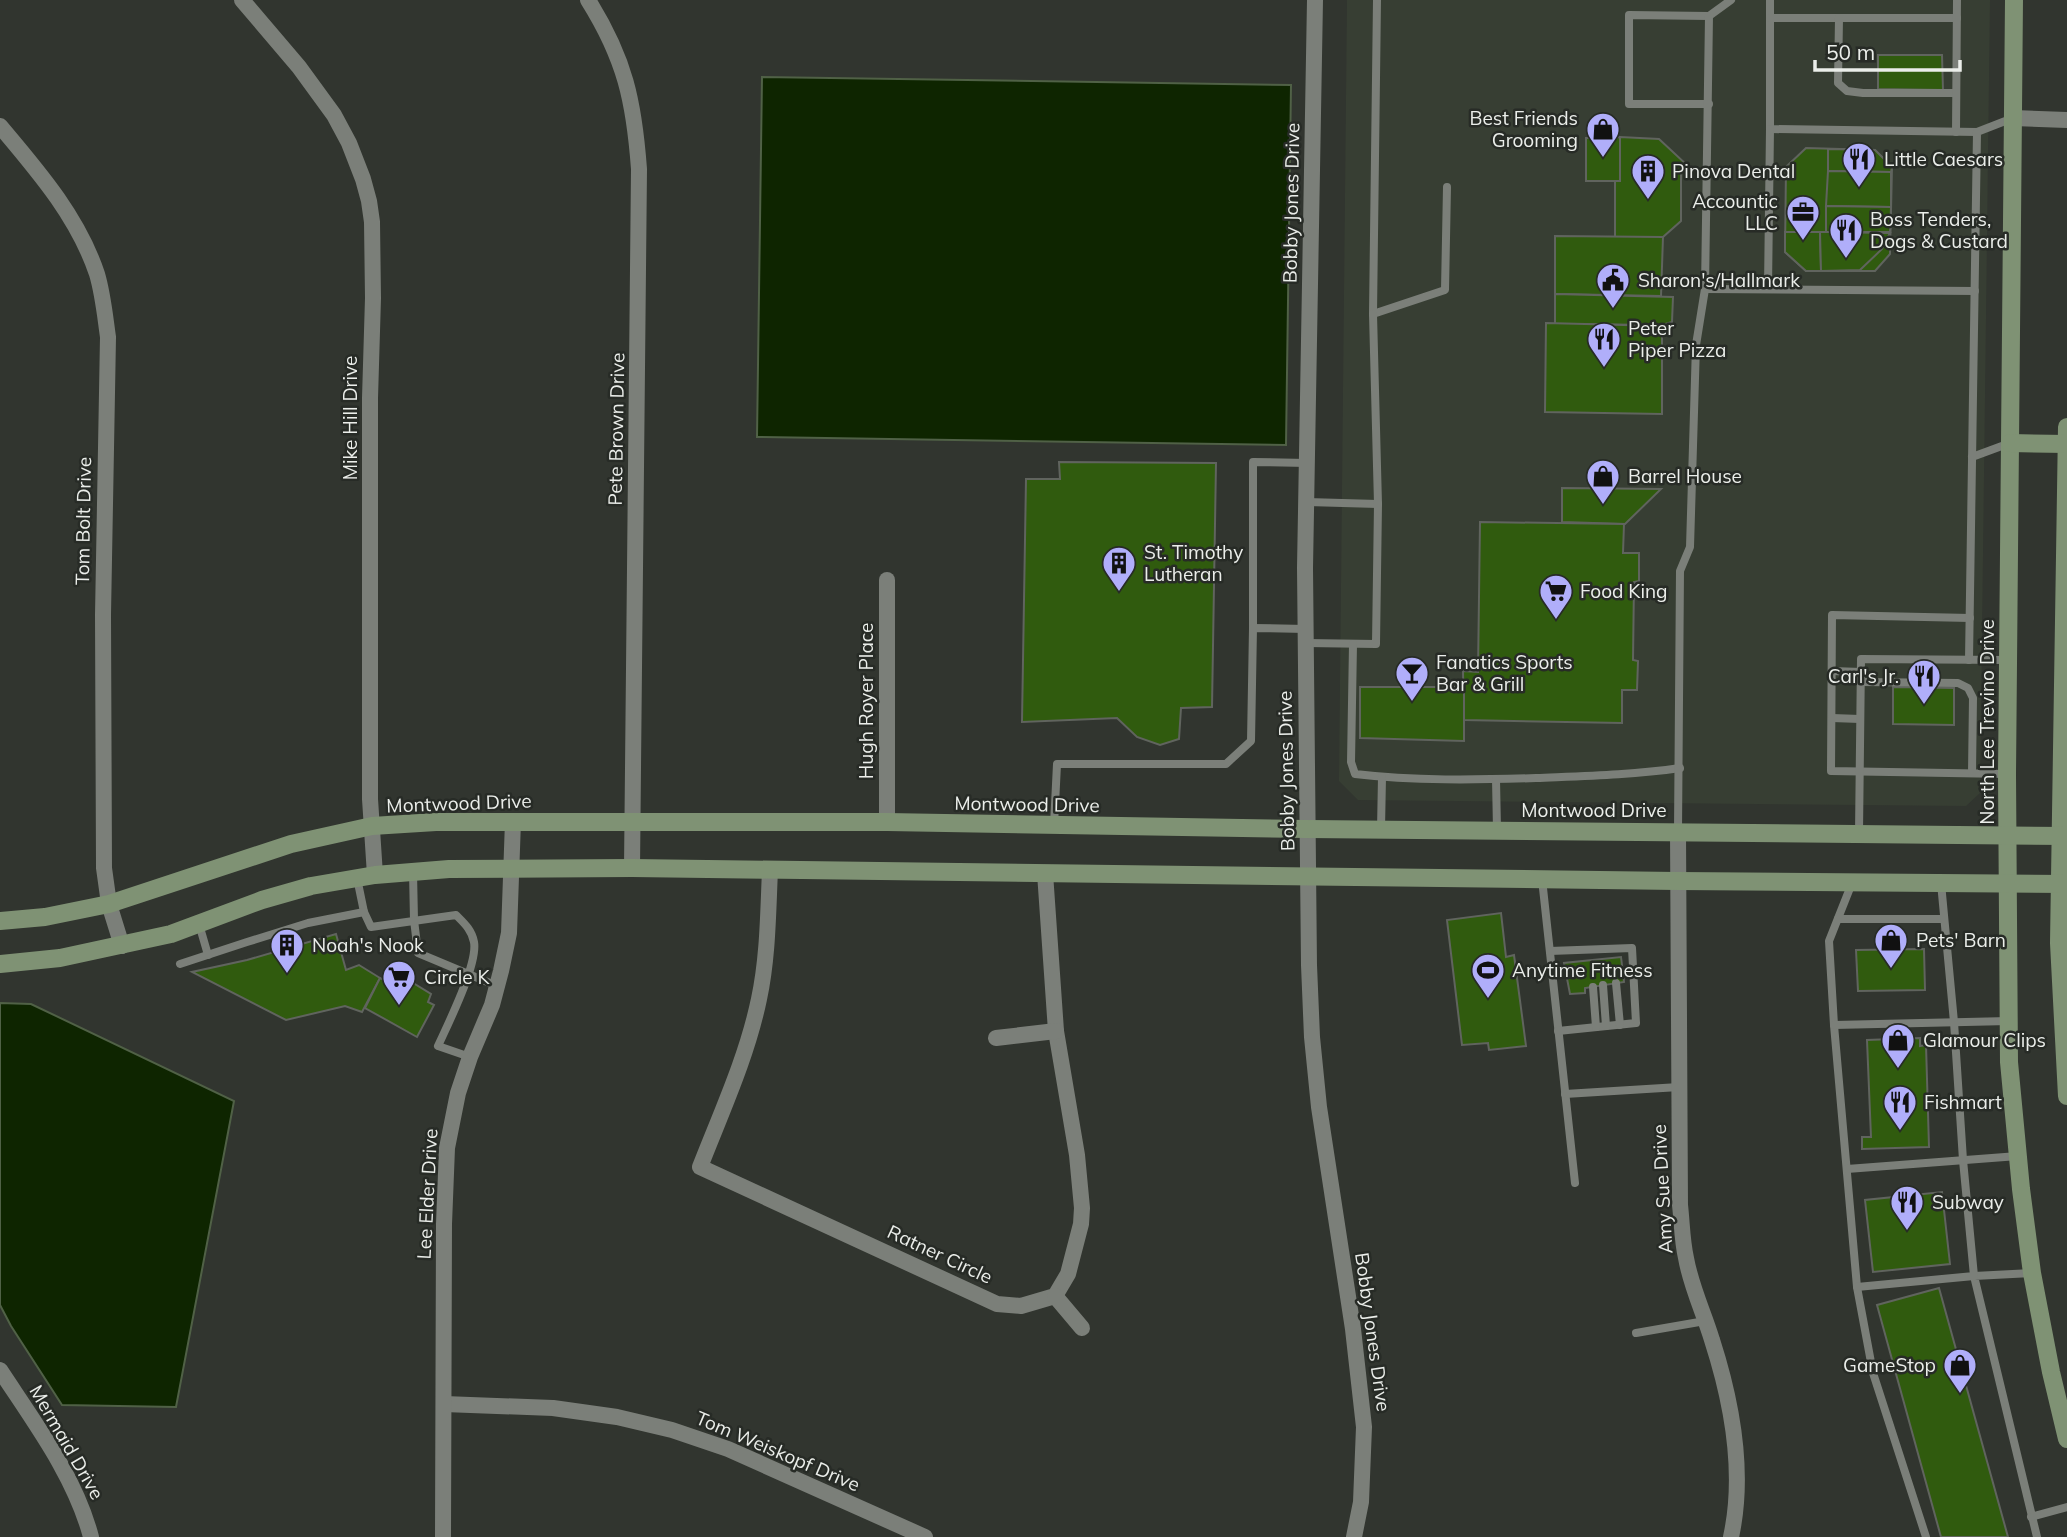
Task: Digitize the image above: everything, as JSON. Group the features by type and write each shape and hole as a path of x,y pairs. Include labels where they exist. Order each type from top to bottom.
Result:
{"main road":[{"name":"North Lee Trevino Drive","path":"2014,0 2007,774 2009,1062 2032,1273 2067,1439"},
{"path":"2067,427 2064,884 2059,943 2067,1096"},
{"path":"2010,443 2067,444"},
{"name":"Montwood Drive","path":"0,921 45,917 109,904 291,844 372,826 436,822 887,822 1381,830 2064,836"},
{"path":"0,964 60,958 171,934 262,900 312,886 413,872 512,867 2064,884"}],"street":[{"name":"Mike Hill Drive","path":"242,0 299,67 334,115 349,143 363,179 372,222 369,549 372,826 366,877"},
{"name":"Pete Brown Drive","path":"588,0 622,66 636,122 639,169 632,868"},
{"name":"Bobby Jones Drive","path":"1315,0 1306,636 1310,977 1319,1107 1353,1329 1364,1427 1361,1502 1354,1537"},
{"path":"2013,118 2067,120"},
{"name":"Tom Bolt Drive","path":"0,126 37,170 72,221 91,259 102,296 108,337 104,478 104,868 109,904 122,946"},
{"name":"Hugh Royer Place","path":"887,580 887,822"},
{"name":"Lee Elder Drive","path":"443,1537 444,1224 447,1148 458,1093 492,1005 509,933 513,821"},
{"name":"Amy Sue Drive","path":"1678,832 1680,1205 1686,1258 1696,1298 1712,1340 1728,1405 1736,1458 1737,1492 1731,1537"},
{"name":"Ratner Circle","path":"770,870 767,932 759,999 733,1081 700,1167 997,1304 1021,1306 1055,1296"},
{"path":"1045,873 1056,1031 1077,1155 1082,1208 1081,1224 1068,1274 1055,1296 1082,1328"},
{"path":"996,1038 1056,1031"},
{"name":"Mermaid Drive","path":"0,1370 70,1482 87,1520 91,1537"},
{"name":"Tom Weiskopf Drive","path":"444,1404 554,1408 617,1417 672,1430 739,1454 925,1537"}],"lane":[{"path":"1252,628 1353,644 1376,644 1377,505 1373,314 1377,0"},
{"path":"1709,104 1629,104 1629,15 1709,16 1731,0"},
{"path":"1768,288 1770,0"},
{"path":"1956,132 1957,0"},
{"path":"1678,832 1680,571 1690,547 1696,345 1705,289 1709,16"},
{"path":"1770,18 1957,18"},
{"path":"1839,18 1838,83 1847,91 1956,93"},
{"path":"1770,129 1977,132 2013,118"},
{"path":"1969,660 1977,132"},
{"path":"1373,314 1445,290 1447,187"},
{"path":"1705,289 1975,291"},
{"path":"1972,457 2010,443"},
{"path":"1055,825 1057,764 1226,764 1251,741 1253,462 1308,463"},
{"path":"1307,502 1377,505"},
{"path":"1970,618 1832,615 1831,771 2007,774"},
{"path":"1353,644 1351,762 1355,774 1496,779 1635,774 1680,768"},
{"path":"1859,833 1861,659 2008,660"},
{"path":"1832,671 1861,677 1958,684 1968,688 1973,698 1972,773"},
{"path":"1832,718 1860,719"},
{"path":"1381,830 1382,777"},
{"path":"1496,779 1497,831"},
{"path":"413,872 418,953 497,986"},
{"path":"366,877 364,912 371,927 380,928 414,920 456,915 469,928 475,943 469,974 438,1046 470,1057"},
{"path":"1542,879 1575,1183"},
{"path":"1852,882 1829,940 1857,1287 1873,1373 1926,1537"},
{"path":"1941,882 1974,1276 2037,1537"},
{"path":"180,964 308,923 364,912"},
{"path":"1838,919 1944,919"},
{"path":"199,923 208,955"},
{"path":"1550,951 1587,950 1599,954 1632,948 1636,1023 1558,1031"},
{"path":"1587,950 1588,960"},
{"path":"1616,983 1620,1025"},
{"path":"1603,985 1606,1026"},
{"path":"1592,987 1596,1027"},
{"path":"1834,1025 2009,1021"},
{"path":"1565,1094 1679,1087"},
{"path":"1847,1169 2018,1156"},
{"path":"1857,1287 2032,1273"},
{"path":"1636,1333 1705,1321"},
{"path":"2031,1517 2067,1507"}],"shaded area":[{"path":"1347,0 1990,0 1980,793 1966,806 1358,800 1339,781"},
{"path":"762,77 1291,85 1286,445 757,437"},
{"path":"0,1003 31,1004 234,1101 176,1407 62,1405 0,1305"}],"building":[{"path":"1878,55 1942,55 1943,90 1878,89"},
{"name":"Pinova Dental","path":"1620,137 1659,139 1688,166 1681,174 1681,221 1663,237 1615,237 1615,181 1620,181"},
{"name":"Best Friends Grooming","path":"1620,137 1620,181 1586,181 1586,138"},
{"path":"1806,148 1875,150 1892,167 1890,254 1875,271 1806,271 1785,252 1786,167"},
{"path":"1828,149 1875,150 1892,167 1891,172 1828,171"},
{"name":"Little Caesars","path":"1828,171 1891,172 1891,207 1826,206"},
{"path":"1826,206 1891,207 1890,232 1826,232"},
{"name":"Accountic LLC","path":"1785,232 1820,232 1821,271 1806,271 1785,252"},
{"name":"Boss Tenders, Dogs & Custard","path":"1820,232 1890,233 1882,249 1860,270 1821,271"},
{"path":"1555,236 1663,237 1661,296 1555,294"},
{"name":"Sharon's/Hallmark","path":"1555,294 1673,297 1672,322 1662,325 1555,324"},
{"name":"Peter Piper Pizza","path":"1546,323 1662,326 1662,414 1545,412"},
{"name":"St. Timothy Lutheran","path":"1059,462 1216,463 1212,707 1181,708 1179,739 1160,745 1137,737 1117,718 1022,722 1026,479 1060,479"},
{"name":"Barrel House","path":"1562,488 1661,489 1625,524 1562,522"},
{"name":"Food King","path":"1480,522 1624,524 1623,553 1639,553 1639,581 1634,582 1633,660 1638,661 1637,690 1622,690 1622,723 1464,720 1463,671 1478,672"},
{"name":"Fanatics Sports Bar & Grill","path":"1360,687 1464,687 1464,741 1360,738"},
{"name":"Carl's Jr.","path":"1893,687 1954,688 1954,725 1893,724"},
{"name":"Anytime Fitness","path":"1501,913 1506,957 1514,955 1526,1046 1489,1050 1488,1043 1462,1045 1447,920"},
{"name":"Noah's Nook","path":"336,934 346,970 359,965 380,978 362,1012 345,1006 286,1020 192,972 247,960"},
{"name":"Pets' Barn","path":"1924,949 1925,990 1858,991 1856,950"},
{"path":"1621,957 1624,982 1585,988 1585,993 1570,994 1564,963"},
{"name":"Circle K","path":"390,975 400,975 431,994 428,1002 434,1005 417,1037 365,1008 380,978 388,982"},
{"path":"1920,1038 1920,1046 1926,1045 1929,1147 1862,1149 1862,1137 1871,1137 1867,1040"},
{"name":"Subway","path":"1942,1192 1950,1264 1873,1272 1865,1200"},
{"path":"1939,1288 2008,1537 1941,1537 1877,1305"}],"place":[{"name":"Best Friends Grooming","path":"1603,159"},
{"name":"Little Caesars","path":"1859,189"},
{"name":"Pinova Dental","path":"1648,201"},
{"name":"Accountic LLC","path":"1803,242"},
{"name":"Boss Tenders, Dogs & Custard","path":"1846,260"},
{"name":"Sharon's/Hallmark","path":"1613,310"},
{"name":"Peter Piper Pizza","path":"1604,369"},
{"name":"Barrel House","path":"1603,506"},
{"name":"St. Timothy Lutheran","path":"1119,593"},
{"name":"Food King","path":"1556,621"},
{"name":"Fanatics Sports Bar & Grill","path":"1412,703"},
{"name":"Carl's Jr.","path":"1924,706"},
{"name":"Pets' Barn","path":"1891,970"},
{"name":"Noah's Nook","path":"287,975"},
{"name":"Anytime Fitness","path":"1488,1000"},
{"name":"Circle K","path":"399,1007"},
{"name":"Glamour Clips","path":"1898,1070"},
{"name":"Fishmart","path":"1900,1132"},
{"name":"Subway","path":"1907,1232"},
{"name":"GameStop","path":"1960,1395"}]}
